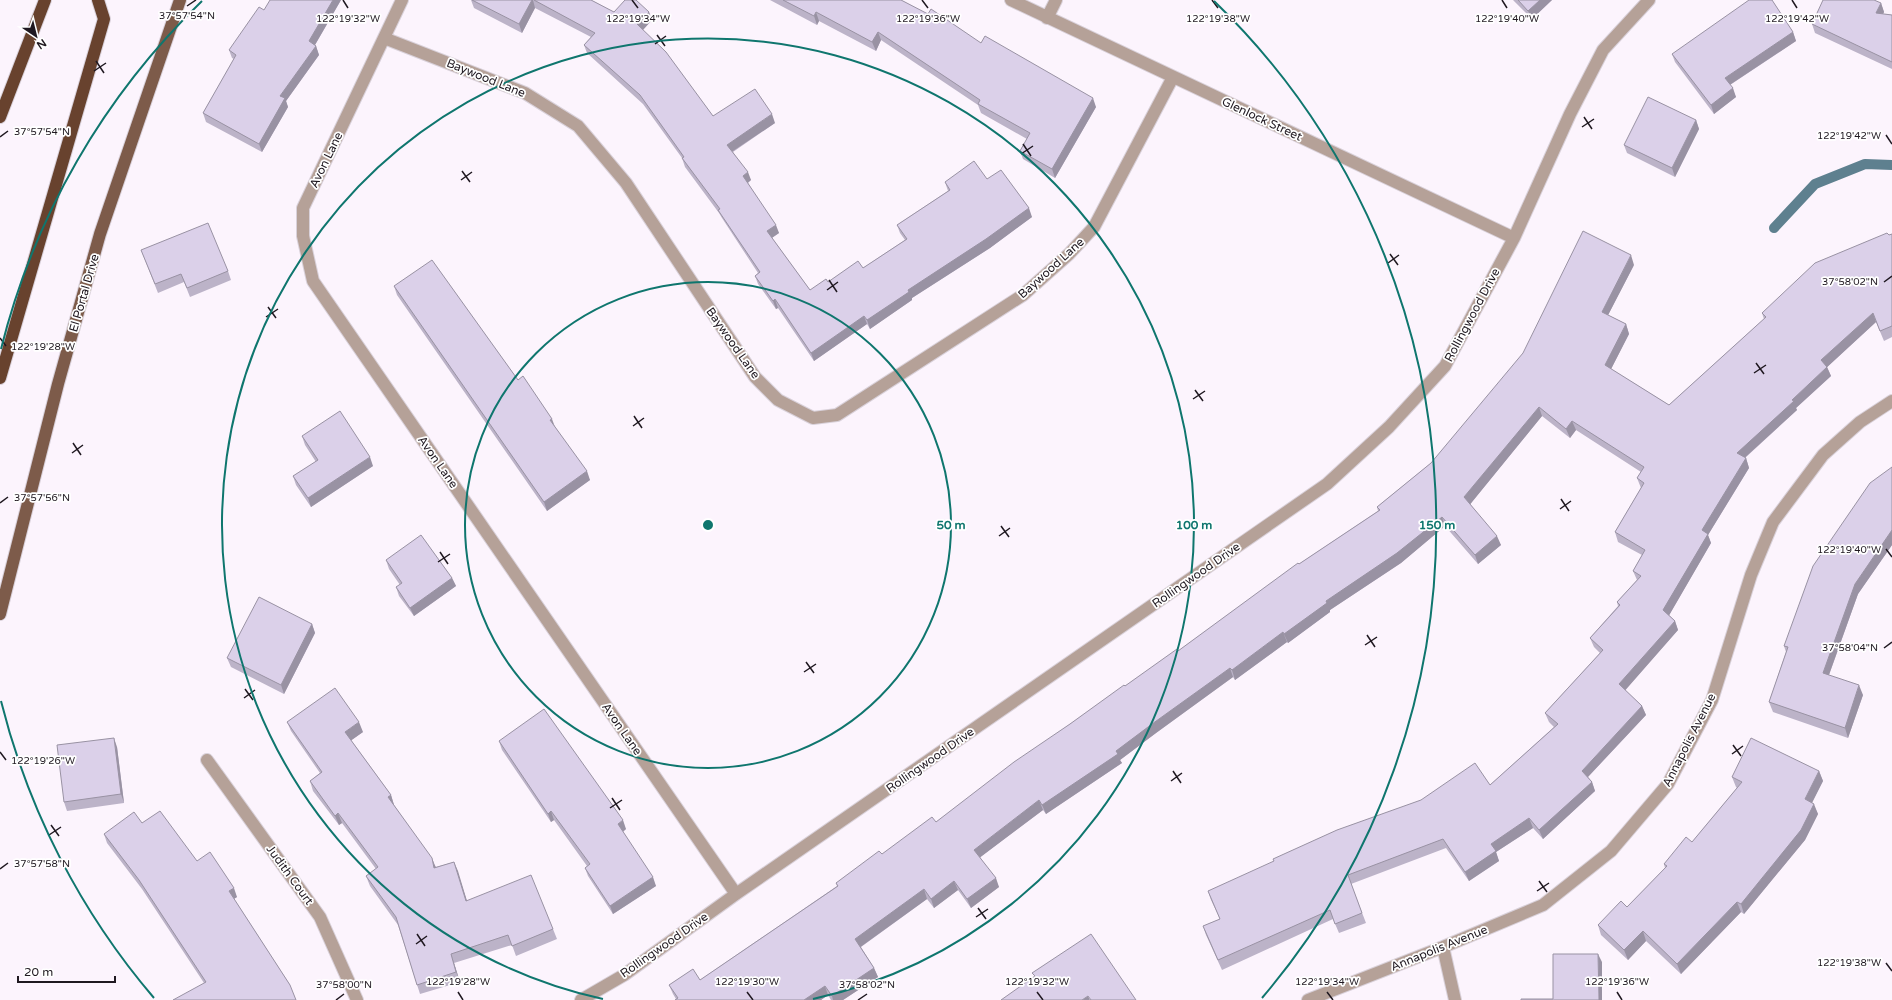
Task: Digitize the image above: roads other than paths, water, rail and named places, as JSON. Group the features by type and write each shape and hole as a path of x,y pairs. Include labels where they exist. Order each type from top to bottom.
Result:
{"highway":[{"path":"0,117 45,0"},
{"path":"0,378 104,19 98,0"}],"main road":[{"name":"El Portal Drive","path":"0,614 58,384 100,234 180,0"}],"street":[{"name":"Avon Lane","path":"402,0 303,208 303,236 313,281 736,894"},
{"name":"Glenlock Street","path":"1011,0 1514,238"},
{"path":"1047,18 1056,0"},
{"name":"Rollingwood Drive","path":"581,1000 624,975 736,894 1327,484 1389,427 1445,366 1514,238 1570,114 1603,50 1649,0"},
{"name":"Baywood Lane","path":"384,38 524,92 578,126 626,183 755,377 778,400 813,418 837,416 1023,295 1069,254 1094,227 1173,77"},
{"name":"Annapolis Avenue","path":"1308,1000 1443,947 1544,905 1611,851 1668,784 1712,700 1751,575 1773,522 1823,455 1860,422 1892,401"},
{"name":"Judith Court","path":"207,760 320,917 357,1000"},
{"path":"1443,947 1455,1000"}],"waterway":[{"path":"1774,228 1815,184 1865,164 1892,165"}]}
